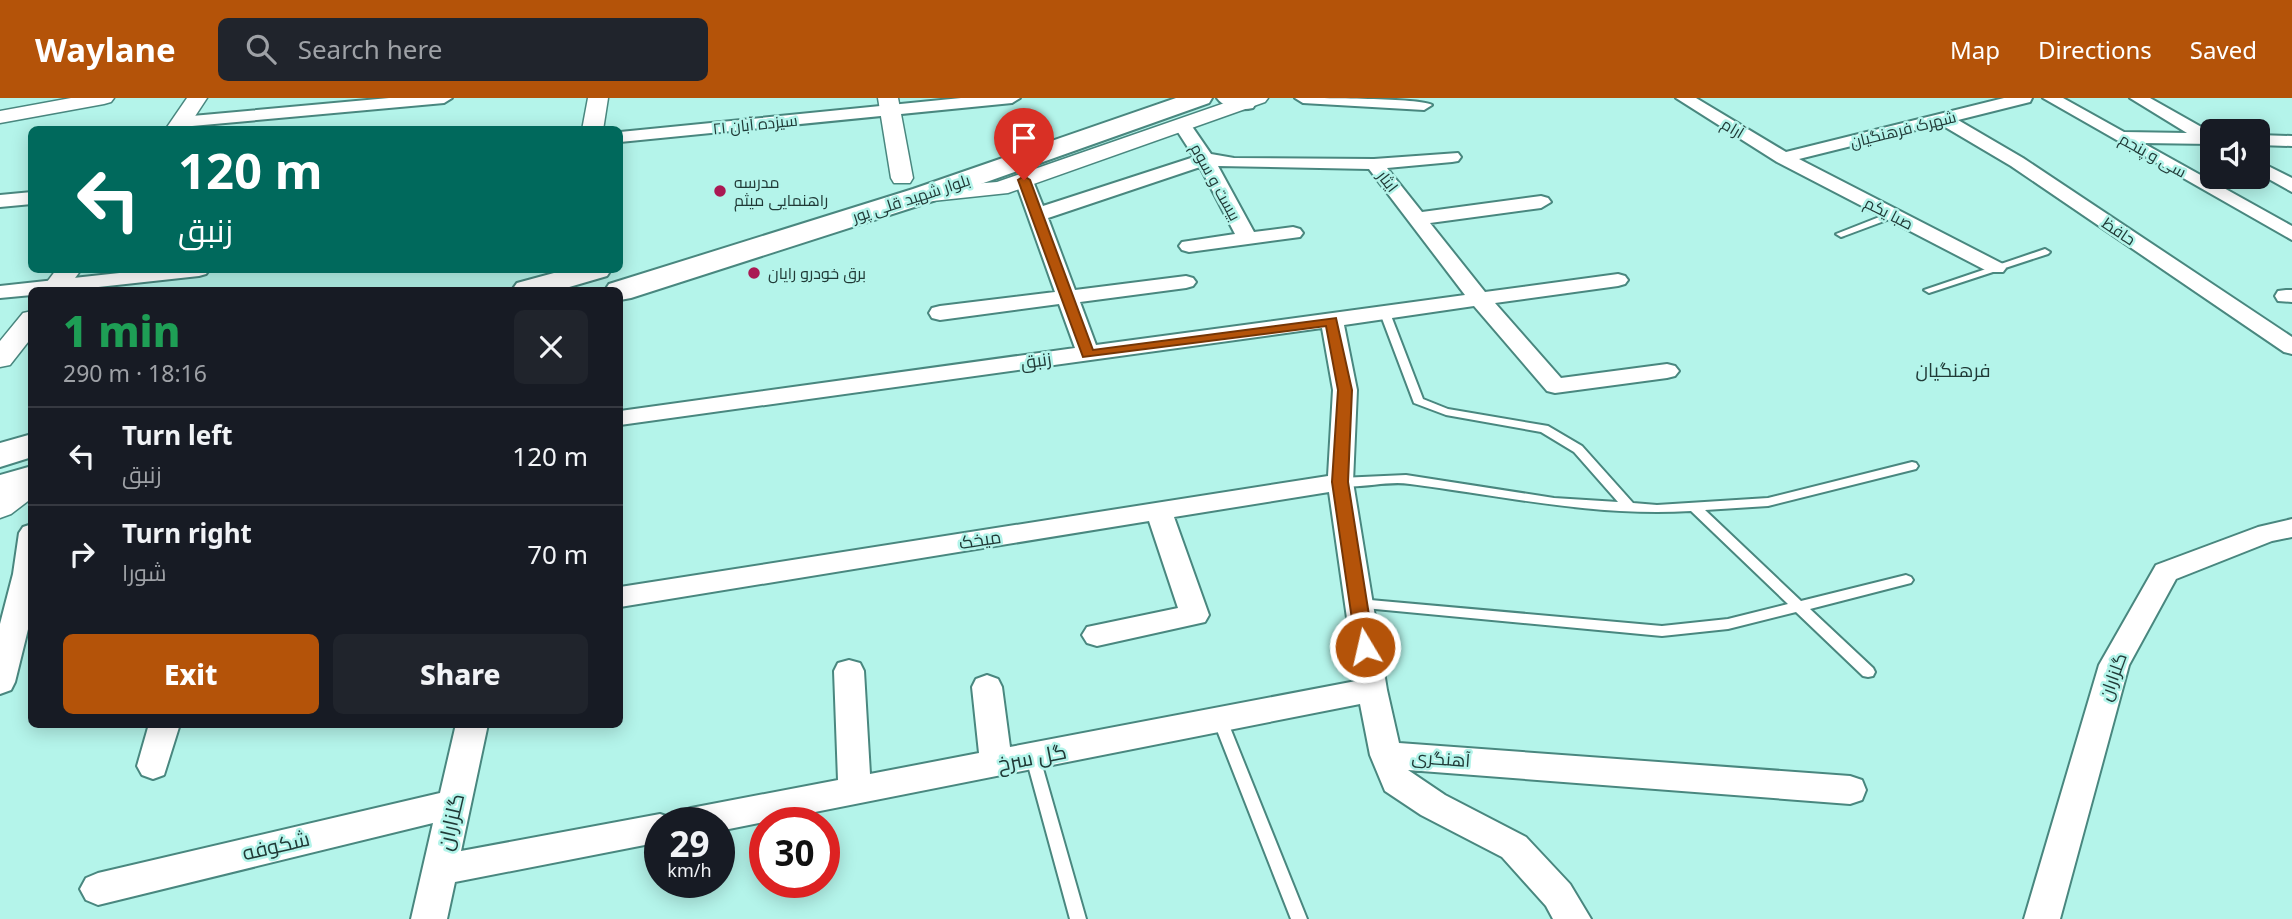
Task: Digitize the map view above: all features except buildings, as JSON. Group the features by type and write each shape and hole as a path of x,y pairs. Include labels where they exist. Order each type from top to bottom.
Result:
{"highway":[{"name":"بلوار شهید قلی پور","path":"623,290 913,187 1141,98"},
{"name":"بلوار شهید قلی پور","path":"708,236 913,187 1200,98"},
{"path":"536,287 575,273"},
{"path":"0,455 28,446"},
{"path":"0,487 28,480"}],"street":[{"path":"0,106 45,98"},
{"path":"0,117 104,98"},
{"path":"178,126 197,98"},
{"path":"178,126 444,98"},
{"path":"593,126 598,98"},
{"name":"سیزده آبان ۲۱","path":"623,137 889,104 1012,98"},
{"path":"1304,98 1424,105"},
{"name":"آرام","path":"1684,98 1783,158"},
{"name":"شهرک فرهنگیان","path":"1783,158 2024,98"},
{"name":"سی و پنجم","path":"2052,98 2292,234"},
{"path":"2138,98 2200,133"},
{"path":"889,104 913,187 1000,188 1183,125 1244,100"},
{"name":"حافظ","path":"1944,119 2017,162 2292,347"},
{"name":"بیست و سوم","path":"1183,125 1205,159 1248,239"},
{"path":"2121,137 2200,139"},
{"path":"2270,140 2292,141"},
{"path":"1374,164 1452,157"},
{"name":"صبا یکم","path":"1783,158 1996,268"},
{"path":"1037,215 1205,159"},
{"name":"ایثار","path":"1205,159 1234,163 1374,164 1479,299"},
{"path":"2270,173 2292,186"},
{"path":"1024,180 1088,354"},
{"path":"0,201 28,198"},
{"path":"1417,219 1541,202"},
{"path":"1189,246 1293,233"},
{"path":"30,287 164,273"},
{"name":"زنبق","path":"623,418 1618,280"},
{"path":"940,313 1186,282"},
{"path":"0,292 28,287"},
{"path":"1479,299 1555,386 1667,371"},
{"name":"آهنگری","path":"1332,321 1345,390 1340,482 1372,690 1386,755 1850,790"},
{"path":"0,359 28,323"},
{"path":"0,507 28,482"},
{"name":"میخک","path":"623,597 1340,482"},
{"path":"1097,635 1195,615 1159,511"},
{"name":"گلزاران","path":"2042,919 2113,666 2166,572 2267,533 2292,528"},
{"path":"0,682 8,619 28,566"},
{"path":"849,671 855,792"},
{"path":"987,687 996,765"},
{"name":"گل سرخ","path":"735,814 1372,690"},
{"path":"153,766 164,728"},
{"name":"گلزاران","path":"429,919 471,728"},
{"path":"1386,755 1397,781 1433,805 1514,847 1558,895 1573,919"},
{"name":"شکوفه","path":"98,889 455,804"},
{"path":"440,870 644,831"}],"lane":[{"path":"1841,234 1892,215"},
{"path":"1929,290 2045,252"},
{"path":"1385,313 1418,401 1446,412 1544,429 1577,449 1629,507"},
{"path":"1340,482 1406,479 1554,502 1657,509 1768,502 1912,466"},
{"path":"1694,507 1868,672"},
{"path":"1359,604 1662,631 1728,624 1906,580"},
{"path":"1220,720 1299,919"},
{"path":"1033,758 1078,919"}],"place":[{"name":"مدرسه راهنمایی میثم","path":"720,191"},
{"name":"برق خودرو رایان","path":"754,273"}],"district":[{"name":"فرهنگیان","path":"1953,370"}],"route":[{"path":"1024,180 1088,354 1332,321 1345,390 1340,482 1365,647"}]}
